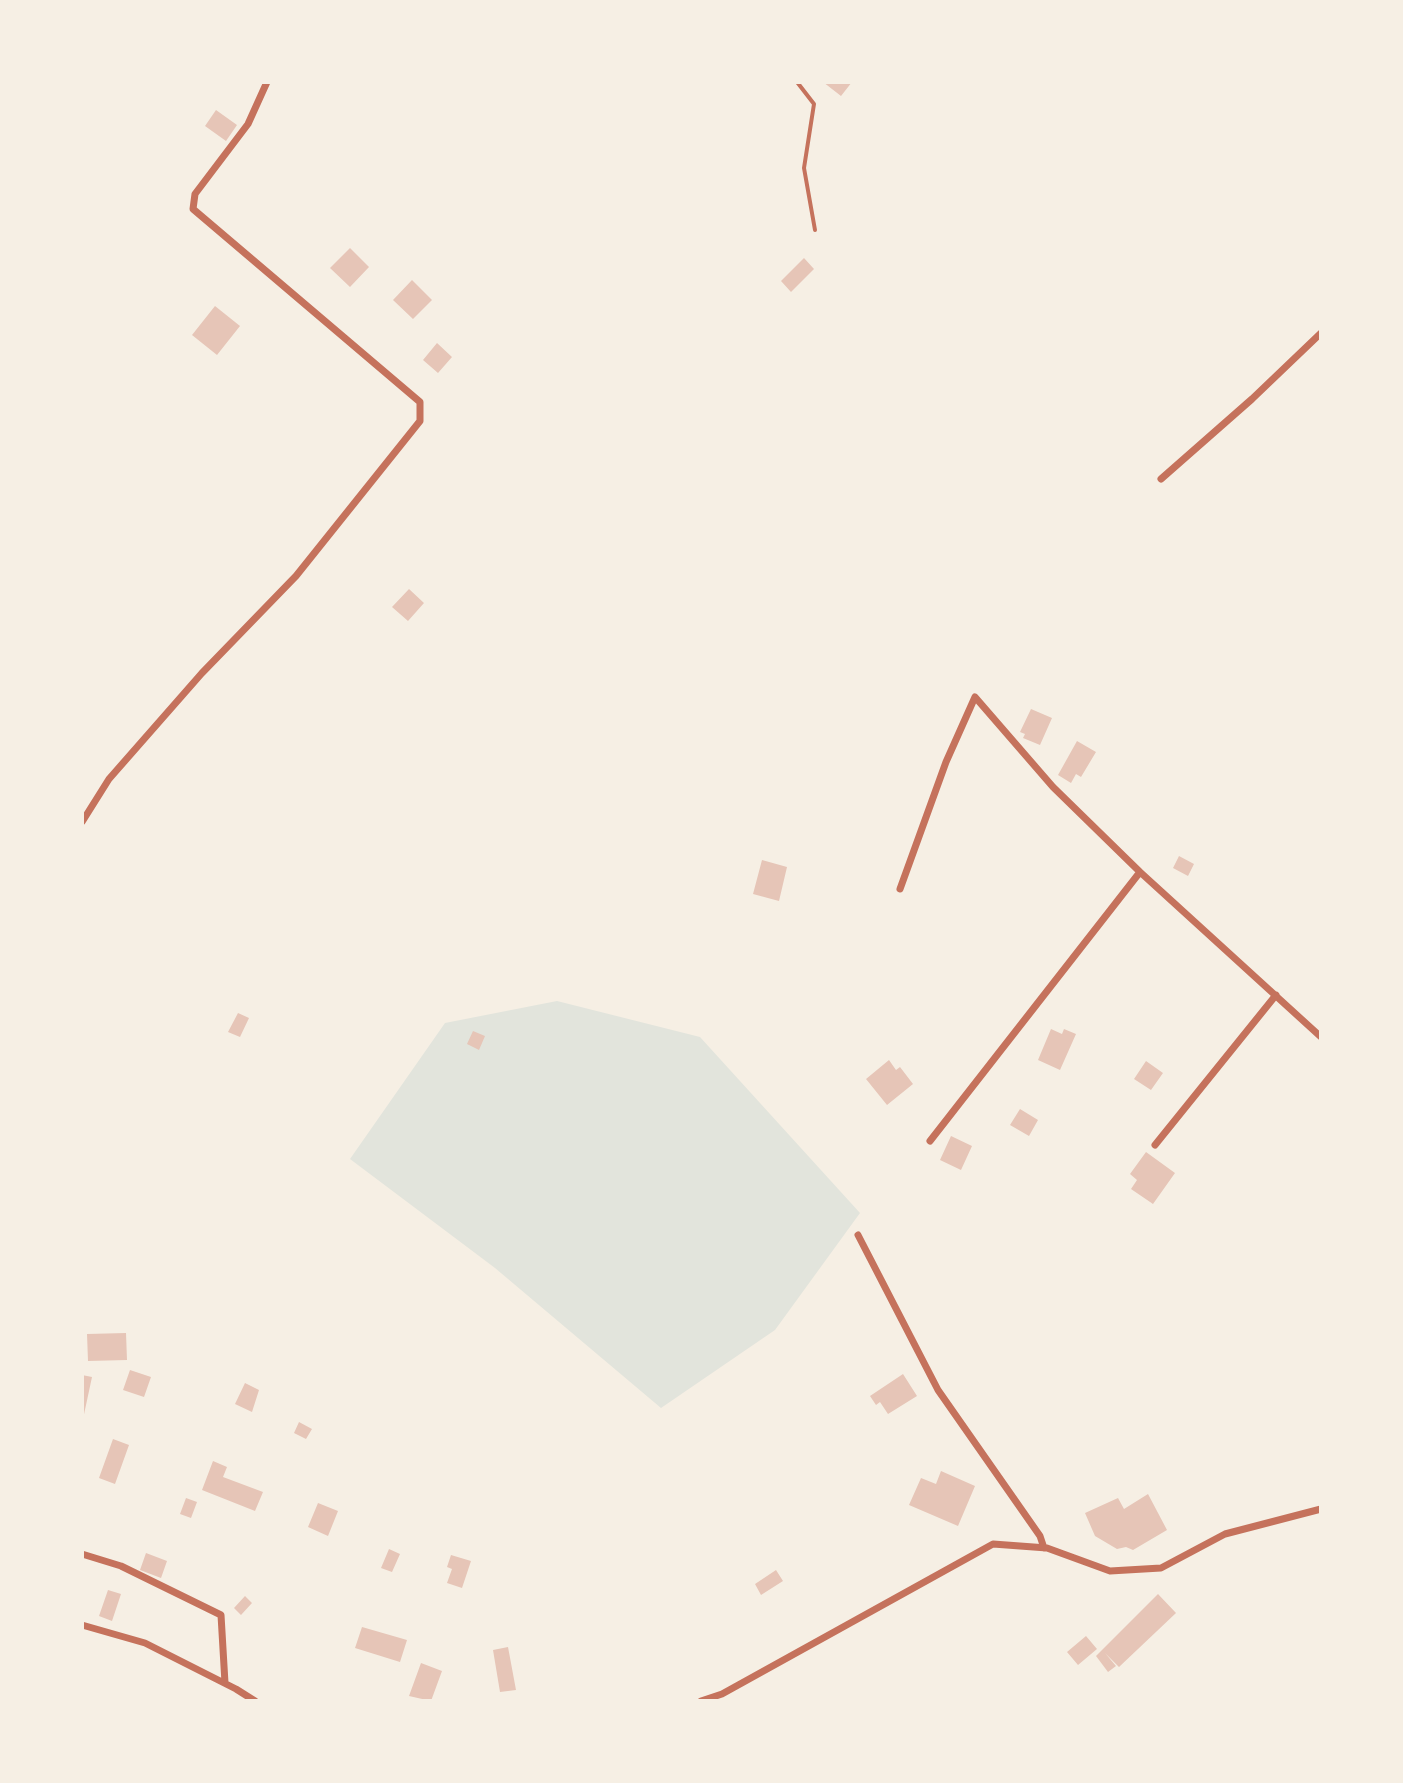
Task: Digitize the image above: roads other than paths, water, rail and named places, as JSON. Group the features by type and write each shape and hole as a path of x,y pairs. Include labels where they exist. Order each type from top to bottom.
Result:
{"street":[{"path":"82,822 109,779 202,673 296,576 420,421 420,402 193,209 195,194 248,124 267,82"},
{"path":"1161,479 1321,333"},
{"path":"900,889 946,762 975,697 1053,787 1140,872 1321,1037"},
{"path":"930,1141 1140,872"},
{"path":"1155,1145 1276,995"},
{"path":"858,1235 938,1390 1040,1536 1044,1548"},
{"path":"701,1701 722,1694 993,1544 1044,1548 1110,1571 1161,1568 1225,1534 1321,1509"},
{"path":"82,1554 121,1566 221,1615 225,1683"},
{"path":"82,1625 145,1643 255,1701"}],"lane":[{"path":"797,82 814,104 804,168 815,230"}]}
